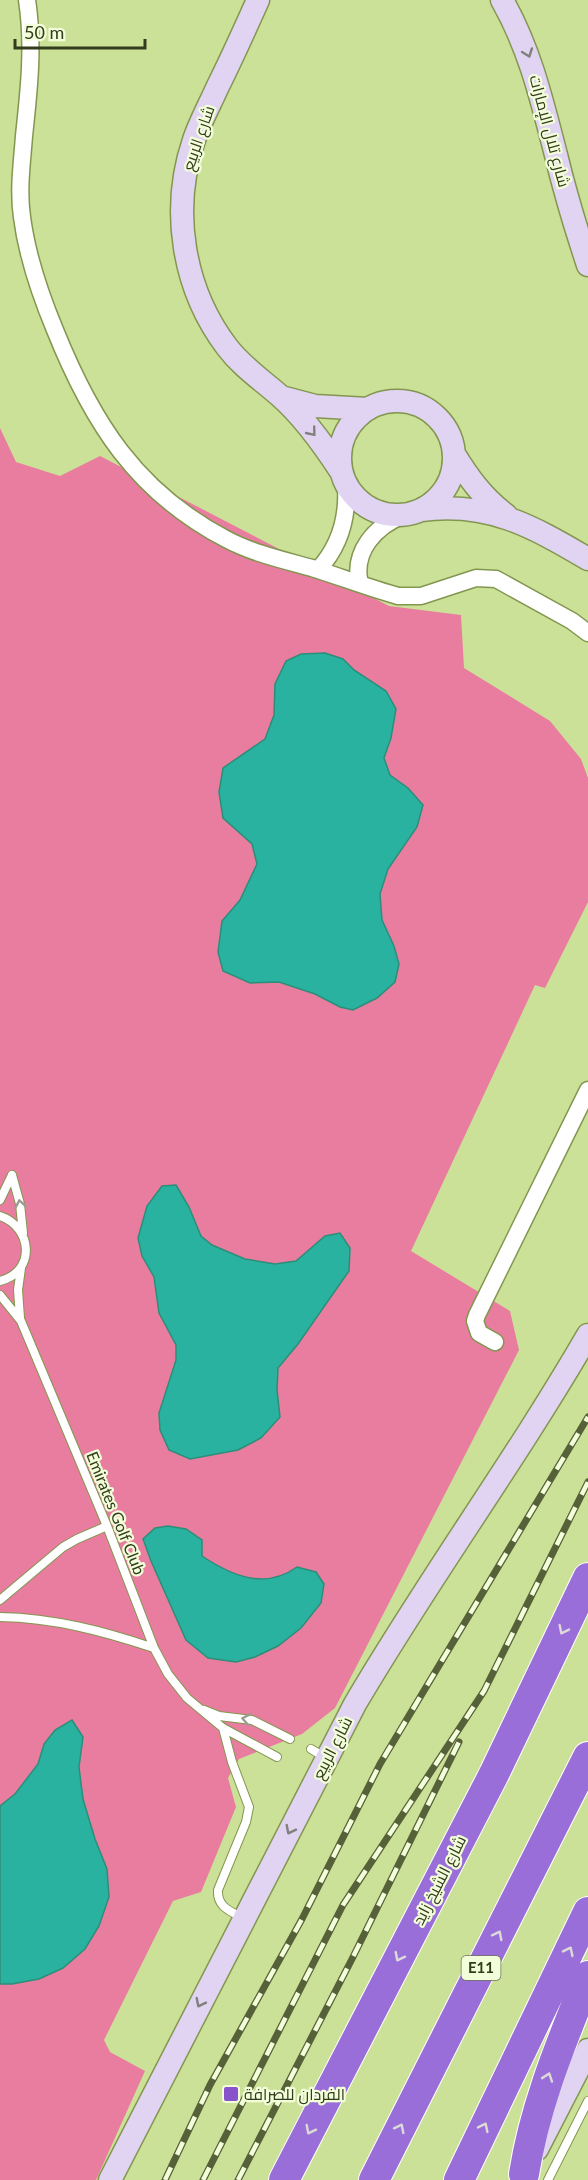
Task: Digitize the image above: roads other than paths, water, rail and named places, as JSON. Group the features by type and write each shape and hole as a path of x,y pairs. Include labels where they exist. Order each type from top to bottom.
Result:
{"highway":[{"name":"شارع الشيخ زايد","path":"284,2180 494,1774 588,1578"},
{"name":"E11","path":"374,2180 588,1757"},
{"path":"459,2180 588,1912"},
{"path":"531,2178 529,2139 544,2087 588,1976"}],"main road":[{"name":"شارع الربيع","path":"258,0 194,140 185,175 182,212 184,248 207,317 227,347 252,374 280,397 306,424 343,478"},
{"name":"شارع تلال الإمارات","path":"502,0 524,41 534,70 565,189 588,265"},
{"name":"شارع الربيع","path":"280,397 323,407 368,409"},
{"path":"512,519 479,490 454,454 449,435 439,419 423,408 406,402 386,402 368,409 354,420 344,435 339,452 343,478 357,499 371,509 387,514 458,507 476,509 512,519 556,540 588,559"},
{"path":"412,513 435,500 446,487 452,471 454,454"},
{"name":"شارع الربيع","path":"110,2180 244,1918 316,1765 398,1630 566,1374 588,1335"},
{"path":"531,2178 588,2050"}],"street":[{"path":"27,0 31,56 20,183 21,217 40,294 74,377 92,411 113,443 137,472 165,499 195,522 228,540 263,554 398,596 410,597 432,593 476,578 496,579 572,621 588,633"},
{"path":"318,570 333,551 342,529 346,508 343,478"},
{"path":"360,584 358,562 368,542 384,525 412,513"},
{"path":"342,529 368,542"},
{"path":"495,1342 479,1333 477,1315 588,1090"}],"lane":[{"path":"0,1200 12,1175 20,1204 26,1245 18,1290 21,1321"},
{"path":"0,1216 16,1225 23,1234"},
{"path":"0,1281 15,1274 22,1265"},
{"path":"0,1295 21,1321"},
{"name":"Emirates Golf Club","path":"21,1321 107,1526 154,1648 172,1680 223,1728 277,1757"},
{"path":"0,1600 63,1547 107,1526"},
{"path":"0,1617 55,1621 89,1628 154,1648"},
{"name":"Emirates Golf Club","path":"199,1707 219,1716 262,1723 290,1739"},
{"path":"223,1728 232,1762 249,1808 246,1822 218,1890 218,1899 224,1907 244,1918"},
{"path":"531,2178 588,2101"}],"water":[{"path":"325,653 343,659 354,670 386,691 396,709 391,738 384,758 390,775 408,788 423,805 417,827 388,869 380,894 382,920 394,946 399,964 395,982 377,998 353,1010 279,982 250,983 223,971 218,952 222,921 240,900 257,864 252,844 223,818 219,792 223,768 265,739 274,715 275,684 286,661 301,654"},
{"path":"176,1185 189,1207 201,1236 212,1245 245,1259 275,1264 296,1261 325,1236 340,1233 350,1248 349,1271 298,1344 278,1368 277,1390 280,1417 261,1438 238,1450 190,1459 169,1450 160,1430 159,1413 176,1360 176,1345 159,1313 154,1277 142,1256 138,1238 147,1206 162,1186"},
{"path":"168,1526 186,1529 202,1540 202,1556 225,1569 249,1578 273,1578 297,1567 316,1572 324,1584 321,1603 301,1628 278,1646 255,1657 236,1662 208,1658 186,1640 143,1539 155,1528"},
{"path":"72,1720 83,1737 79,1767 83,1799 107,1869 109,1897 99,1926 85,1949 63,1968 39,1979 0,1984 0,1806 15,1794 38,1764 44,1744 55,1730"}],"railway":[{"path":"165,2180 210,2085 302,1919 380,1764 588,1417"},
{"path":"203,2180 343,1905 484,1691 588,1482"},
{"path":"238,2180 352,1959 459,1742"}],"place":[{"name":"الفردان للصرافة","path":"231,2094"}]}
